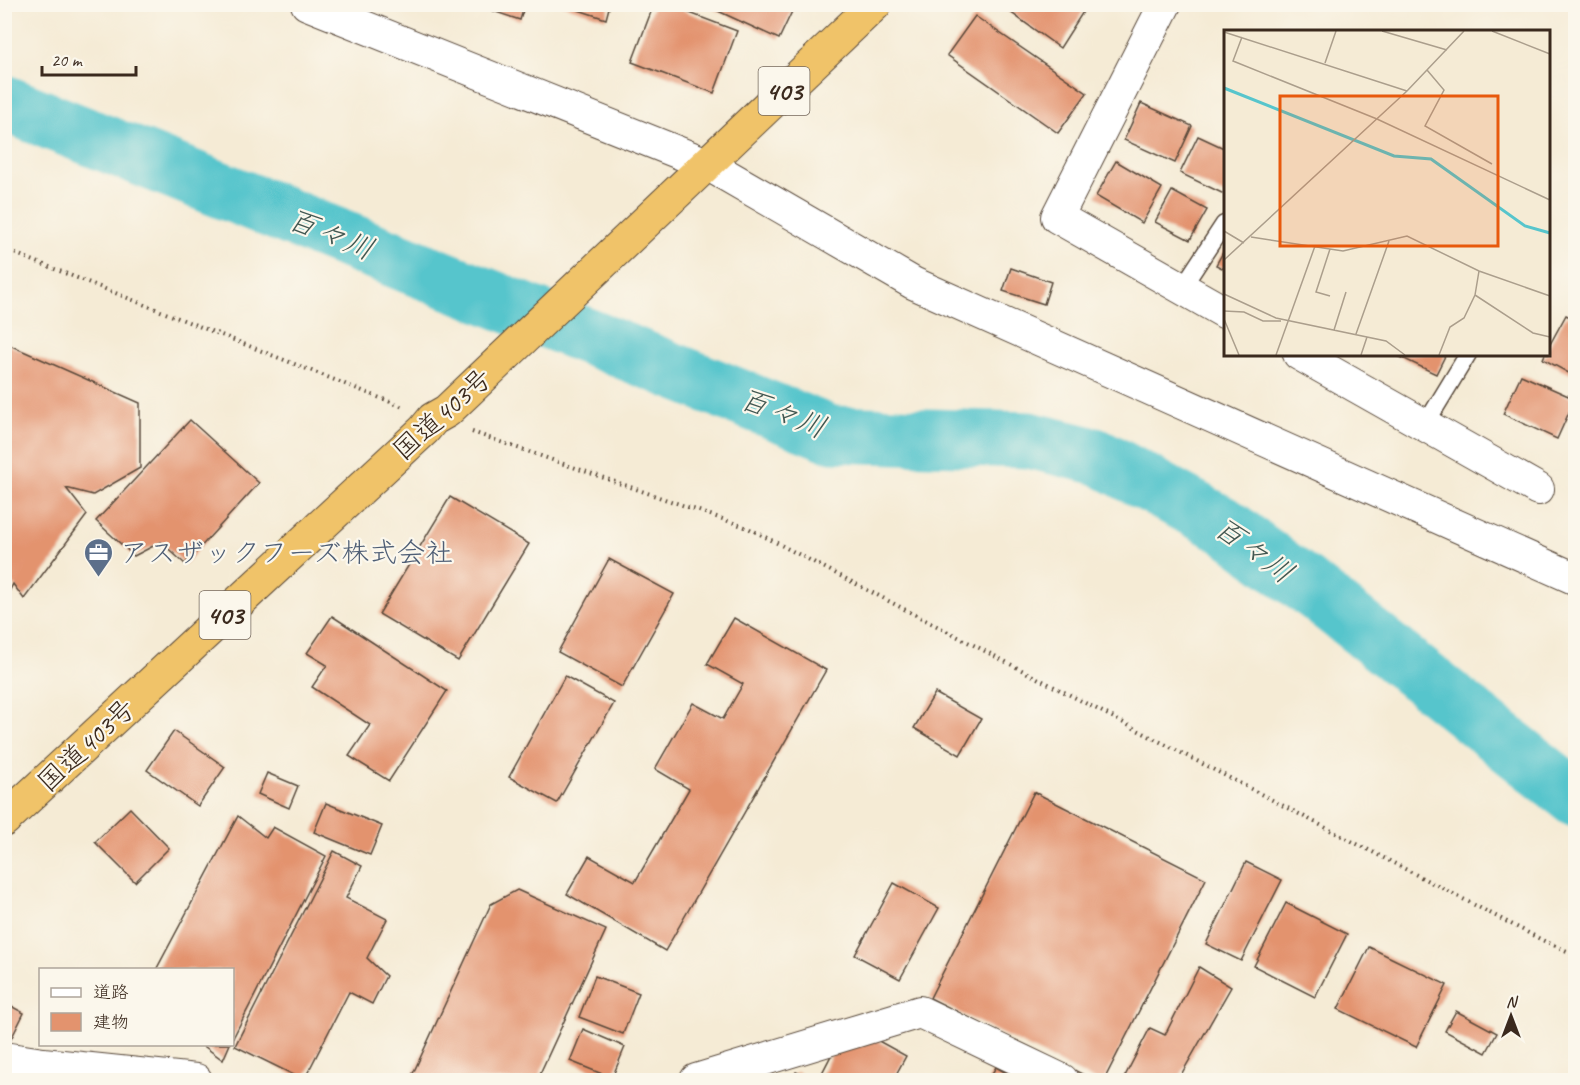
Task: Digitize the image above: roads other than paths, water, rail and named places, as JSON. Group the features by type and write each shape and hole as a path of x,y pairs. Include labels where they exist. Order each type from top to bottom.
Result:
{"highway":[{"name":"国道403号","path":"4,820 424,430 876,4"}],"street":[{"path":"307,4 700,171 913,283 1575,579"},
{"path":"1165,4 1057,217 1224,312"},
{"path":"1306,356 1538,489"},
{"path":"696,1080 920,1012 1062,1080"},
{"path":"776,1080 789,1051"},
{"path":"4,1058 196,1080"}],"lane":[{"path":"1182,288 1224,224"},
{"path":"1425,425 1467,356"}],"waterway":[{"name":"百々川","path":"4,103 831,434 1029,440 1099,457 1226,526 1320,596 1576,798"}],"place":[{"name":"アスザックフーズ株式会社","path":"99,578"}]}
